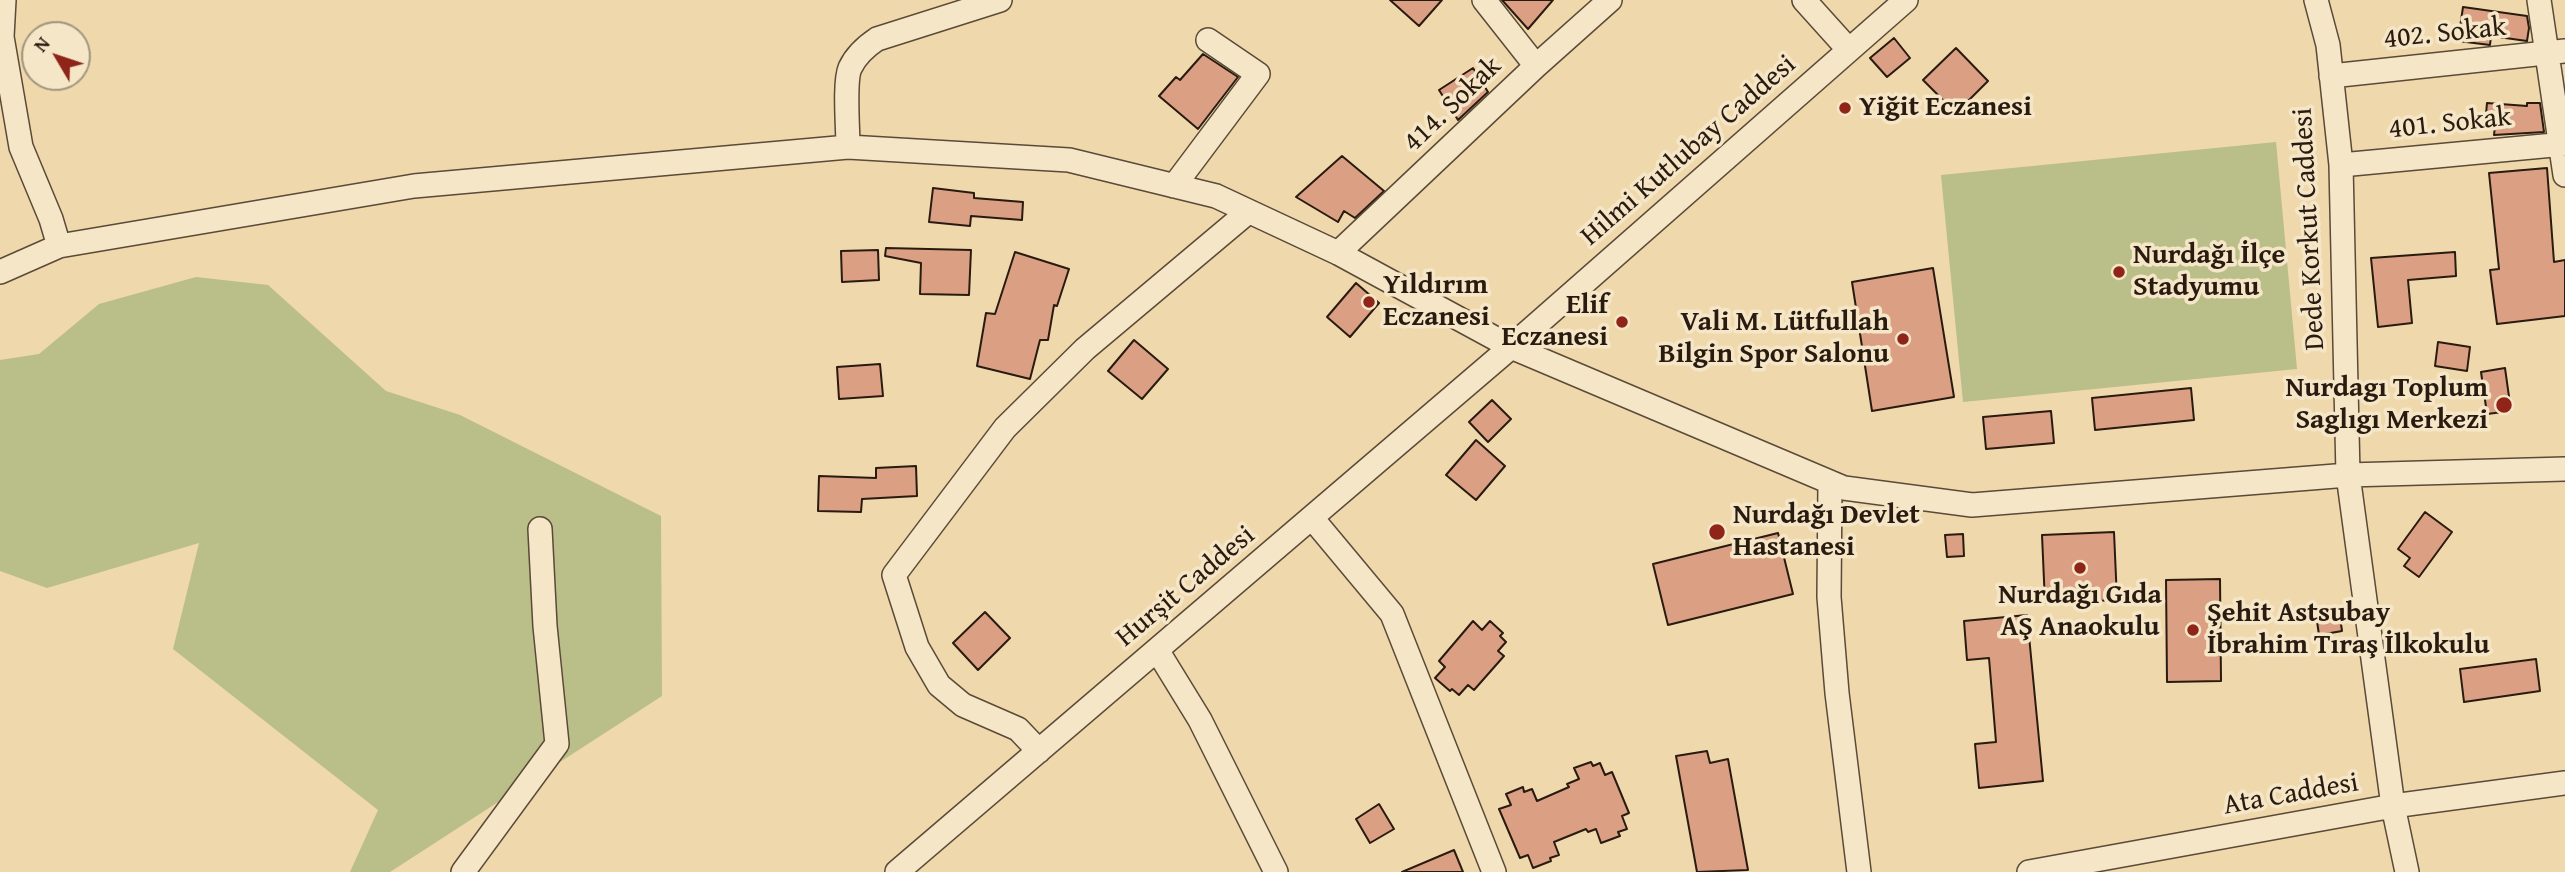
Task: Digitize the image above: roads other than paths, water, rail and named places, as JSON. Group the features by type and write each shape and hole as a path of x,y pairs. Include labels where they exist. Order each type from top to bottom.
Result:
{"street":[{"path":"5,0 2,37 21,147 51,219 59,246"},
{"path":"848,147 849,71 865,47 877,39 1000,0"},
{"path":"1484,0 1536,66"},
{"name":"414. Sokak","path":"1338,253 1610,0"},
{"path":"1804,0 1849,50"},
{"name":"Hilmi Kutlubay Caddesi","path":"1511,347 1906,0"},
{"name":"Dede Korkut Caddesi","path":"2316,0 2328,45 2341,165 2348,475 2393,806 2407,872"},
{"path":"2539,0 2557,51 2565,175"},
{"path":"1174,186 1258,74 1208,40"},
{"name":"402. Sokak","path":"2332,76 2557,51"},
{"name":"401. Sokak","path":"2341,165 2562,144"},
{"path":"0,272 59,246 414,186 848,147 1069,160 1216,196 1338,253 1511,347 1844,488 1972,505 2348,475 2565,469"},
{"path":"1039,751 1018,729 963,705 939,685 916,648 894,575 1005,428 1085,349 1248,212"},
{"name":"Hurşit Caddesi","path":"897,872 1511,347"},
{"path":"1830,482 1831,557 1828,579 1837,693 1859,872"},
{"path":"1312,519 1392,614 1494,872"},
{"path":"463,872 557,744 545,626 540,529"},
{"path":"1157,650 1200,720 1276,872"},
{"name":"Ata Caddesi","path":"2029,872 2393,806 2565,783"},
{"path":"478,849 479,872"}],"place":[{"name":"Yiğit Eczanesi","path":"1845,108"},
{"name":"Nurdağı İlçe Stadyumu","path":"2119,272"},
{"name":"Yıldırım Eczanesi","path":"1369,302"},
{"name":"Elif Eczanesi","path":"1622,322"},
{"name":"Vali M. Lütfullah Bilgin Spor Salonu","path":"1903,339"},
{"name":"Nurdagı Toplum Saglıgı Merkezi","path":"2504,405"},
{"name":"Nurdağı Devlet Hastanesi","path":"1717,532"},
{"name":"Nurdağı Gıda AŞ Anaokulu","path":"2080,568"},
{"name":"Şehit Astsubay İbrahim Tıraş İlkokulu","path":"2193,630"}]}
